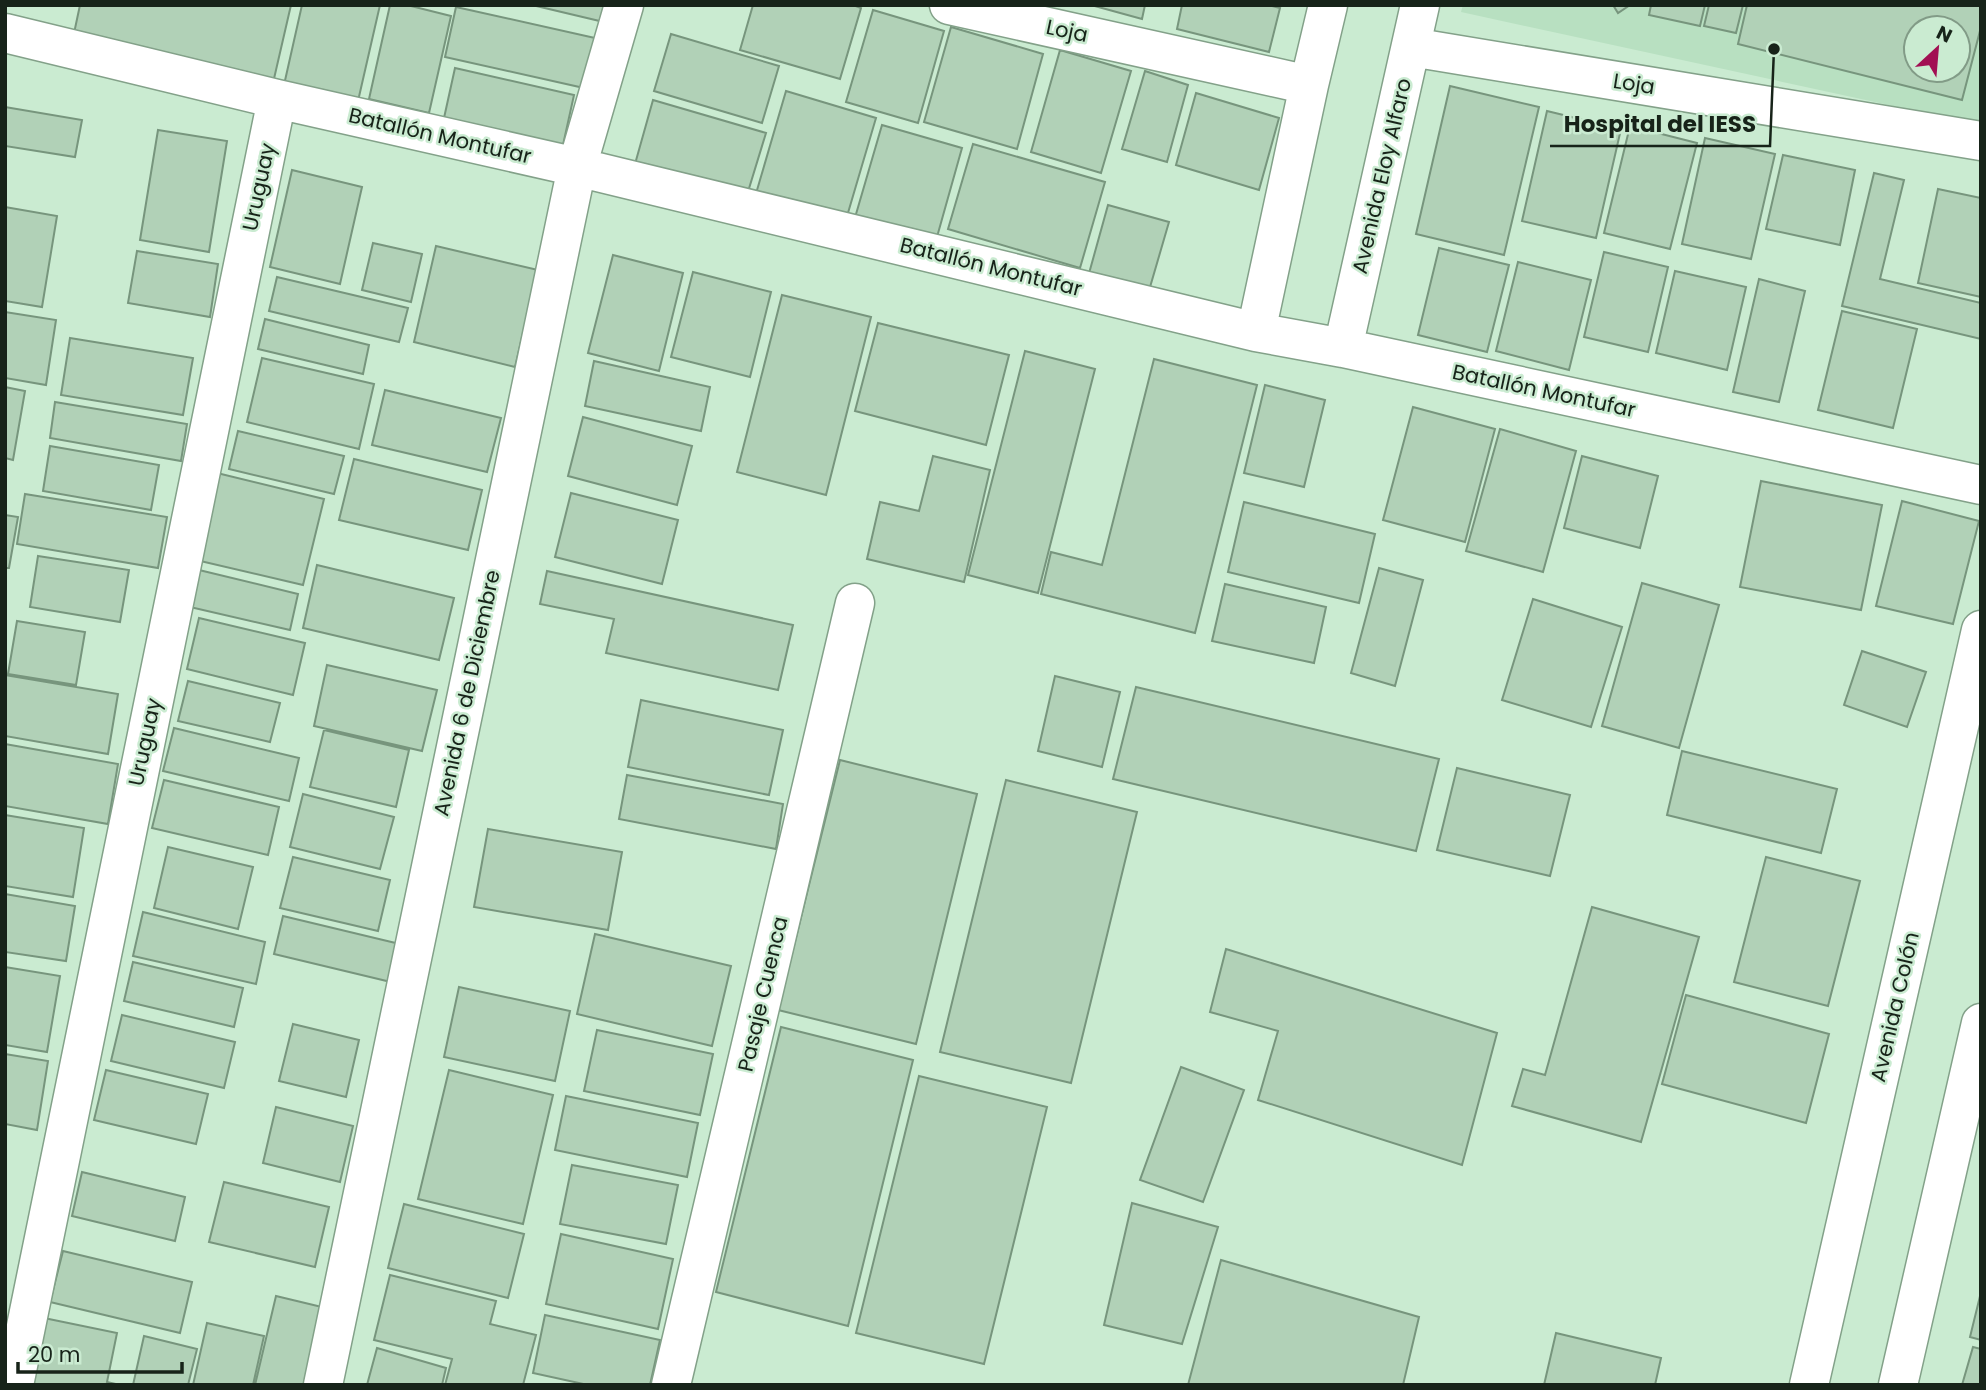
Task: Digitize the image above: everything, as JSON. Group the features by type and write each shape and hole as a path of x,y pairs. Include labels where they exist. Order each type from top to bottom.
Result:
{"street":[{"name":"Avenida 6 de Diciembre","path":"323,1385 577,167 624,5"},
{"name":"Loja","path":"948,5 1309,85"},
{"path":"1256,332 1328,5"},
{"name":"Avenida Eloy Alfaro","path":"1343,348 1420,5"},
{"name":"Batallón Montufar","path":"5,33 277,99 577,167 1256,332 1343,348 1981,485"},
{"name":"Loja","path":"1411,47 1981,141"},
{"name":"Uruguay","path":"14,1385 277,99"},
{"name":"Pasaje Cuenca","path":"671,1385 855,603"},
{"name":"Avenida Colón","path":"1809,1385 1981,630"},
{"path":"1898,1385 1981,1023"}],"shaded area":[{"path":"1463,5 1981,5 1981,125 1461,12"}],"building":[{"path":"80,5 291,5 273,83 73,38"},
{"path":"302,5 380,5 358,101 284,85"},
{"path":"390,5 407,5 451,16 429,113 369,99"},
{"path":"532,5 612,5 608,23"},
{"path":"753,5 853,5 861,8 840,79 740,50"},
{"path":"1091,5 1145,5 1142,19"},
{"path":"1182,5 1268,5 1280,8 1269,52 1177,29"},
{"path":"1613,5 1630,5 1618,13"},
{"path":"1651,5 1705,5 1700,26 1649,15"},
{"path":"1709,5 1743,5 1736,33 1704,26"},
{"path":"1747,5 1981,5 1981,27 1972,62 1972,14 1902,14 1902,84 1966,84 1962,100 1738,44"},
{"path":"456,7 595,38 584,88 445,57"},
{"path":"873,10 944,31 918,123 846,102"},
{"path":"951,27 1043,54 1017,149 924,122"},
{"path":"671,34 779,66 762,123 654,91"},
{"path":"1060,50 1131,71 1101,173 1031,152"},
{"path":"455,68 574,95 563,145 444,118"},
{"path":"1145,71 1188,85 1167,162 1122,149"},
{"path":"1450,86 1539,107 1504,255 1416,234"},
{"path":"786,91 876,118 845,223 755,197"},
{"path":"1196,93 1279,118 1259,190 1176,165"},
{"path":"653,100 766,133 747,195 635,164"},
{"path":"5,107 82,120 75,157 5,146"},
{"path":"1547,111 1621,129 1596,238 1522,221"},
{"path":"882,125 962,148 935,244 854,221"},
{"path":"1630,126 1697,143 1670,249 1604,233"},
{"path":"158,130 227,141 209,252 140,240"},
{"path":"1705,138 1775,154 1751,259 1682,244"},
{"path":"973,144 1105,182 1080,268 948,229"},
{"path":"1783,155 1855,170 1840,245 1766,229"},
{"path":"292,170 362,187 340,284 270,267"},
{"path":"1874,173 1904,180 1880,279 1981,303 1981,339 1842,306"},
{"path":"1938,189 1981,198 1981,297 1918,283"},
{"path":"1108,205 1169,222 1148,294 1088,277"},
{"path":"5,207 57,216 42,307 5,301"},
{"path":"373,243 422,254 411,302 362,290"},
{"path":"436,246 538,270 515,367 414,342"},
{"path":"1439,248 1509,265 1487,352 1418,335"},
{"path":"137,251 218,264 210,317 128,303"},
{"path":"1604,252 1668,267 1648,352 1584,337"},
{"path":"613,255 683,273 659,371 588,353"},
{"path":"1518,262 1591,280 1569,370 1496,351"},
{"path":"1675,271 1746,287 1727,370 1656,353"},
{"path":"693,272 771,292 750,377 671,357"},
{"path":"277,277 408,308 399,342 269,311"},
{"path":"1759,279 1805,291 1779,402 1733,392"},
{"path":"782,295 871,317 826,495 737,472"},
{"path":"1842,311 1917,329 1893,428 1818,410"},
{"path":"5,312 56,320 46,385 5,378"},
{"path":"265,319 369,345 363,374 258,349"},
{"path":"878,323 1009,355 986,445 855,411"},
{"path":"70,338 193,358 183,415 61,395"},
{"path":"1025,351 1095,369 1038,593 968,575"},
{"path":"262,358 374,384 359,449 247,422"},
{"path":"1154,359 1257,385 1195,633 1041,594 1051,552 1102,565"},
{"path":"594,361 710,387 701,431 585,406"},
{"path":"1265,385 1325,400 1304,487 1244,473"},
{"path":"5,387 25,391 13,460 5,458"},
{"path":"385,390 501,418 487,472 372,445"},
{"path":"55,402 187,424 181,461 50,438"},
{"path":"1413,407 1495,429 1465,542 1383,520"},
{"path":"583,417 692,446 677,505 568,476"},
{"path":"1500,429 1576,451 1543,572 1466,551"},
{"path":"238,431 344,456 334,494 229,469"},
{"path":"50,446 159,465 151,510 43,491"},
{"path":"933,456 990,470 964,582 867,559 880,502 919,511"},
{"path":"1582,456 1658,476 1640,548 1564,528"},
{"path":"354,459 482,490 468,550 339,520"},
{"path":"217,473 324,499 303,585 196,560"},
{"path":"1761,481 1882,505 1861,610 1740,587"},
{"path":"571,493 678,520 662,584 555,557"},
{"path":"25,494 167,517 158,568 17,544"},
{"path":"1902,501 1979,521 1953,624 1876,606"},
{"path":"1244,502 1375,534 1359,603 1228,572"},
{"path":"5,515 18,517 9,568 5,568"},
{"path":"38,556 129,570 120,622 30,607"},
{"path":"317,565 454,598 439,660 303,628"},
{"path":"1379,568 1423,580 1395,686 1351,673"},
{"path":"199,570 298,594 290,630 190,607"},
{"path":"547,571 793,625 778,690 606,653 614,619 540,604"},
{"path":"1642,583 1719,605 1679,748 1602,726"},
{"path":"1225,584 1326,607 1314,663 1212,641"},
{"path":"1533,599 1622,627 1591,727 1502,700"},
{"path":"199,618 305,643 293,695 187,669"},
{"path":"17,621 85,632 76,685 8,674"},
{"path":"1862,651 1926,672 1907,727 1844,705"},
{"path":"327,665 437,690 422,751 314,726"},
{"path":"5,675 118,694 108,754 5,736"},
{"path":"1055,676 1120,692 1102,767 1038,751"},
{"path":"188,681 280,703 270,742 178,721"},
{"path":"1136,687 1439,759 1416,851 1113,779"},
{"path":"641,700 783,730 769,795 628,767"},
{"path":"174,728 299,758 289,801 163,771"},
{"path":"324,730 409,750 396,807 310,787"},
{"path":"5,744 118,764 108,824 5,806"},
{"path":"1682,751 1837,789 1821,853 1667,815"},
{"path":"840,760 977,794 916,1044 778,1010"},
{"path":"1457,768 1570,795 1550,876 1437,850"},
{"path":"627,775 783,804 776,849 619,819"},
{"path":"164,780 279,807 268,855 152,828"},
{"path":"1006,780 1137,812 1071,1083 940,1052"},
{"path":"303,794 394,817 380,869 290,847"},
{"path":"5,815 84,828 73,897 5,886"},
{"path":"488,829 622,852 608,930 474,907"},
{"path":"168,847 253,867 238,929 154,908"},
{"path":"293,857 390,880 378,931 280,908"},
{"path":"1766,857 1860,881 1828,1006 1734,982"},
{"path":"5,894 75,906 66,961 5,952"},
{"path":"1592,907 1699,937 1641,1142 1512,1106 1523,1069 1545,1075"},
{"path":"143,912 265,942 256,984 133,956"},
{"path":"283,916 404,945 395,983 274,954"},
{"path":"595,934 731,966 712,1046 577,1014"},
{"path":"1226,949 1497,1033 1462,1165 1258,1100 1278,1031 1210,1012"},
{"path":"133,962 243,988 234,1027 124,1001"},
{"path":"5,967 60,976 47,1052 5,1045"},
{"path":"459,987 570,1011 555,1081 444,1057"},
{"path":"1686,995 1829,1034 1806,1123 1662,1084"},
{"path":"122,1015 235,1042 224,1088 111,1061"},
{"path":"293,1024 359,1040 346,1097 279,1081"},
{"path":"781,1027 913,1060 848,1326 716,1292"},
{"path":"597,1030 713,1054 700,1115 584,1091"},
{"path":"5,1054 48,1061 37,1130 5,1124"},
{"path":"1181,1067 1244,1090 1203,1202 1140,1180"},
{"path":"106,1070 208,1094 196,1144 94,1120"},
{"path":"449,1070 553,1095 523,1224 418,1199"},
{"path":"919,1076 1047,1107 984,1364 856,1333"},
{"path":"566,1096 698,1123 687,1177 555,1150"},
{"path":"276,1107 353,1126 340,1182 263,1163"},
{"path":"572,1165 678,1185 666,1244 560,1224"},
{"path":"82,1172 185,1197 175,1241 72,1216"},
{"path":"224,1182 329,1207 315,1267 209,1242"},
{"path":"1132,1203 1218,1227 1182,1344 1104,1325"},
{"path":"404,1204 524,1234 508,1298 388,1268"},
{"path":"561,1234 673,1259 658,1329 546,1304"},
{"path":"63,1251 192,1282 180,1333 50,1302"},
{"path":"1221,1260 1419,1317 1403,1385 1188,1385"},
{"path":"390,1275 496,1301 490,1324 536,1335 523,1385 445,1385 452,1359 374,1340"},
{"path":"1981,1292 1981,1340 1970,1337"},
{"path":"276,1296 326,1308 308,1385 255,1385"},
{"path":"545,1315 660,1340 650,1385 588,1385 533,1373"},
{"path":"44,1318 117,1333 107,1382 120,1385 30,1385"},
{"path":"207,1323 264,1336 253,1385 193,1385"},
{"path":"1556,1333 1661,1358 1655,1385 1544,1385"},
{"path":"144,1336 197,1349 188,1385 133,1385"},
{"path":"1973,1347 1981,1349 1981,1385 1962,1385"},
{"path":"377,1348 446,1368 442,1385 367,1385"}],"place":[{"name":"Hospital del IESS","path":"1774,49"}]}
